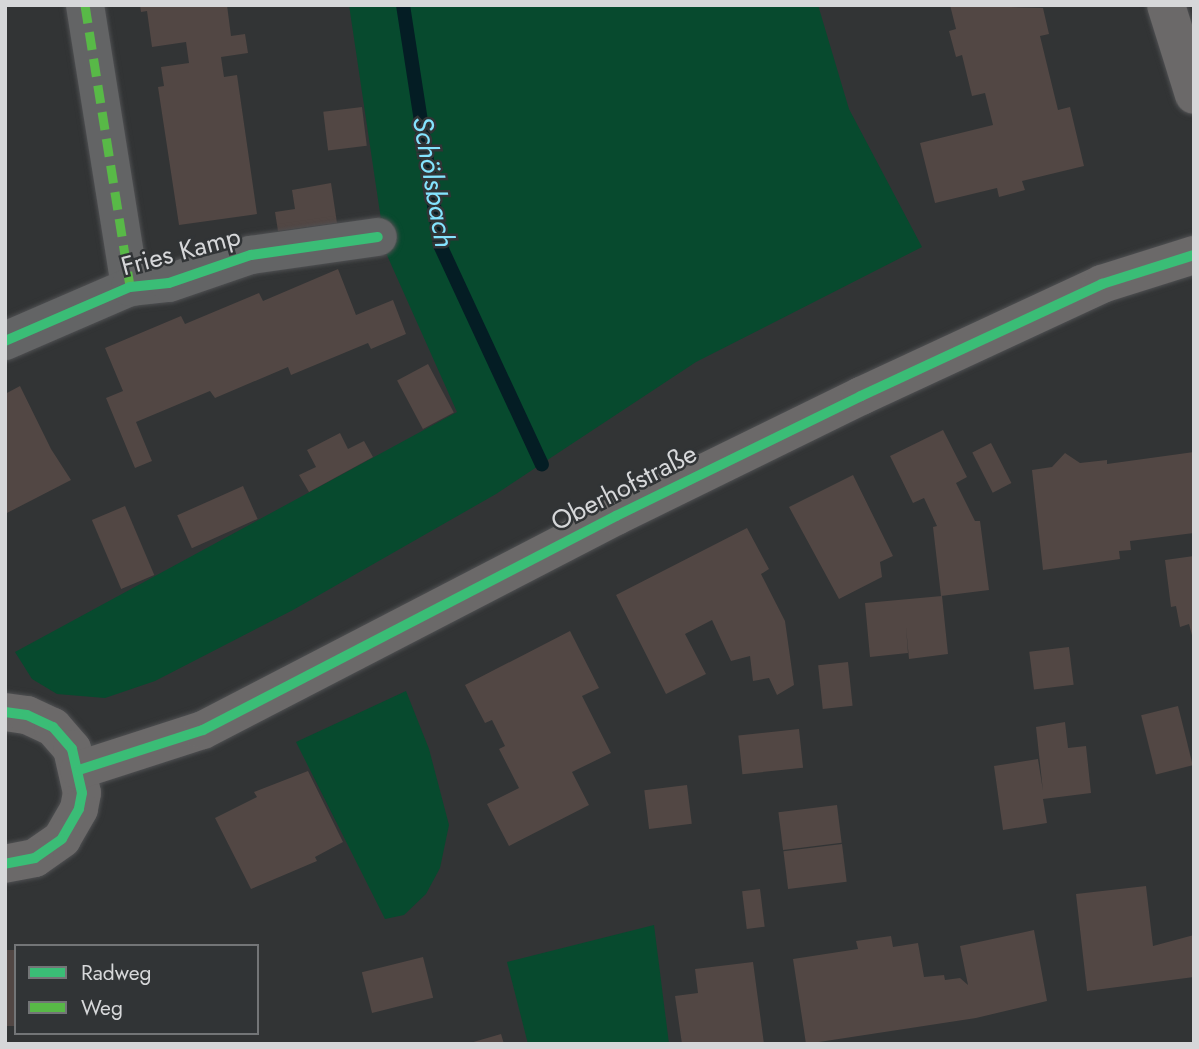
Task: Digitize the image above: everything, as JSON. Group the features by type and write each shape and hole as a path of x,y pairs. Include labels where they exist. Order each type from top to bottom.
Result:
{"main road":[{"path":"1166,5 1194,94"},
{"name":"Oberhofstraße","path":"79,770 203,730 616,516 862,396 1102,284 1194,255"},
{"path":"5,712 27,715 53,727 72,749 79,770 79,809 62,839 35,858 5,864"}],"street":[{"name":"Fries Kamp","path":"85,5 130,287"},
{"name":"Fries Kamp","path":"5,341 130,287 169,283 251,255 378,237"}],"green space":[{"path":"349,5 818,5 849,109 922,247 696,362 496,494 293,610 155,681 105,698 57,694 32,679 15,652 457,412 386,253"},
{"path":"406,691 429,749 449,825 440,868 426,894 404,915 385,919 296,742"},
{"path":"654,925 669,1044 528,1044 507,962"}],"building":[{"path":"140,5 227,5 231,36 245,34 248,53 221,57 224,77 237,75 257,214 179,225 158,87 164,86 161,67 189,63 186,42 152,47 147,11 141,12"},
{"path":"950,5 1043,8 1049,34 1040,36 1058,110 1070,107 1084,166 1022,181 1025,190 999,197 997,188 935,203 920,143 993,125 985,93 972,96 962,55 956,57 949,31 956,29"},
{"path":"362,107 367,146 328,150 323,112"},
{"path":"331,183 337,223 278,231 275,212 295,209 292,190"},
{"path":"338,269 356,315 393,300 406,334 371,349 368,343 291,375 288,367 215,398 210,391 136,422 152,461 135,468 106,398 123,391 105,348 181,316 185,324 259,293 263,301"},
{"path":"428,364 454,413 423,429 397,380"},
{"path":"20,386 51,449 71,480 5,514 5,394"},
{"path":"943,430 967,477 956,483 975,521 980,521 989,590 941,596 933,527 937,526 924,498 913,503 890,456"},
{"path":"340,433 348,449 364,441 373,457 309,492 299,475 316,467 307,450"},
{"path":"991,443 1011,483 993,493 972,453"},
{"path":"1194,452 1194,533 1130,541 1131,550 1119,551 1120,559 1043,570 1032,470 1052,467 1065,453 1080,463 1107,460 1107,464"},
{"path":"853,475 893,556 880,562 882,577 839,599 789,507"},
{"path":"243,486 258,519 192,548 177,515"},
{"path":"125,506 154,575 121,589 92,520"},
{"path":"747,528 769,569 761,574 785,621 794,685 777,695 769,678 753,681 750,656 731,661 712,620 685,634 706,674 666,694 616,595"},
{"path":"1194,556 1193,639 1189,624 1180,627 1176,606 1171,607 1165,560"},
{"path":"942,596 948,654 909,659 906,627 908,653 870,657 865,603"},
{"path":"570,631 599,688 582,696 611,753 572,772 589,805 509,846 487,804 519,788 499,749 505,746 492,720 485,723 465,685"},
{"path":"1069,647 1074,685 1034,690 1029,652"},
{"path":"848,662 853,706 823,709 818,665"},
{"path":"1178,706 1193,765 1156,774 1141,715"},
{"path":"1065,722 1068,748 1086,746 1091,793 1043,799 1047,823 1003,830 994,766 1038,759 1043,791 1036,727"},
{"path":"799,729 803,768 742,774 738,735"},
{"path":"308,771 343,842 315,857 317,861 251,889 215,818 257,797 254,792"},
{"path":"687,785 692,824 649,829 644,790"},
{"path":"837,805 842,843 783,850 778,812"},
{"path":"842,844 847,882 788,889 783,851"},
{"path":"1146,886 1153,946 1194,935 1194,977 1087,991 1076,894"},
{"path":"760,889 765,927 747,929 742,891"},
{"path":"1034,930 1047,1001 976,1018 806,1044 793,959 858,949 856,941 891,936 893,947 918,943 924,977 944,975 945,980 960,978 968,985 960,946"},
{"path":"5,950 14,950 14,1026 5,1026"},
{"path":"423,957 433,998 372,1013 362,972"},
{"path":"753,962 764,1044 682,1044 675,996 698,993 695,969"},
{"path":"501,1034 504,1044 470,1044 470,1043"}],"waterway":[{"name":"Schölsbach","path":"403,5 440,245 542,465"}],"marked path":[{"path":"85,5 130,287"}],"cycle path":[{"path":"5,341 130,287 169,283 251,255 378,237"},
{"path":"79,770 203,730 616,516 861,396 1102,284 1194,255"},
{"path":"5,712 27,715 53,727 72,749 82,793 79,809 62,839 35,858 5,864"}]}
